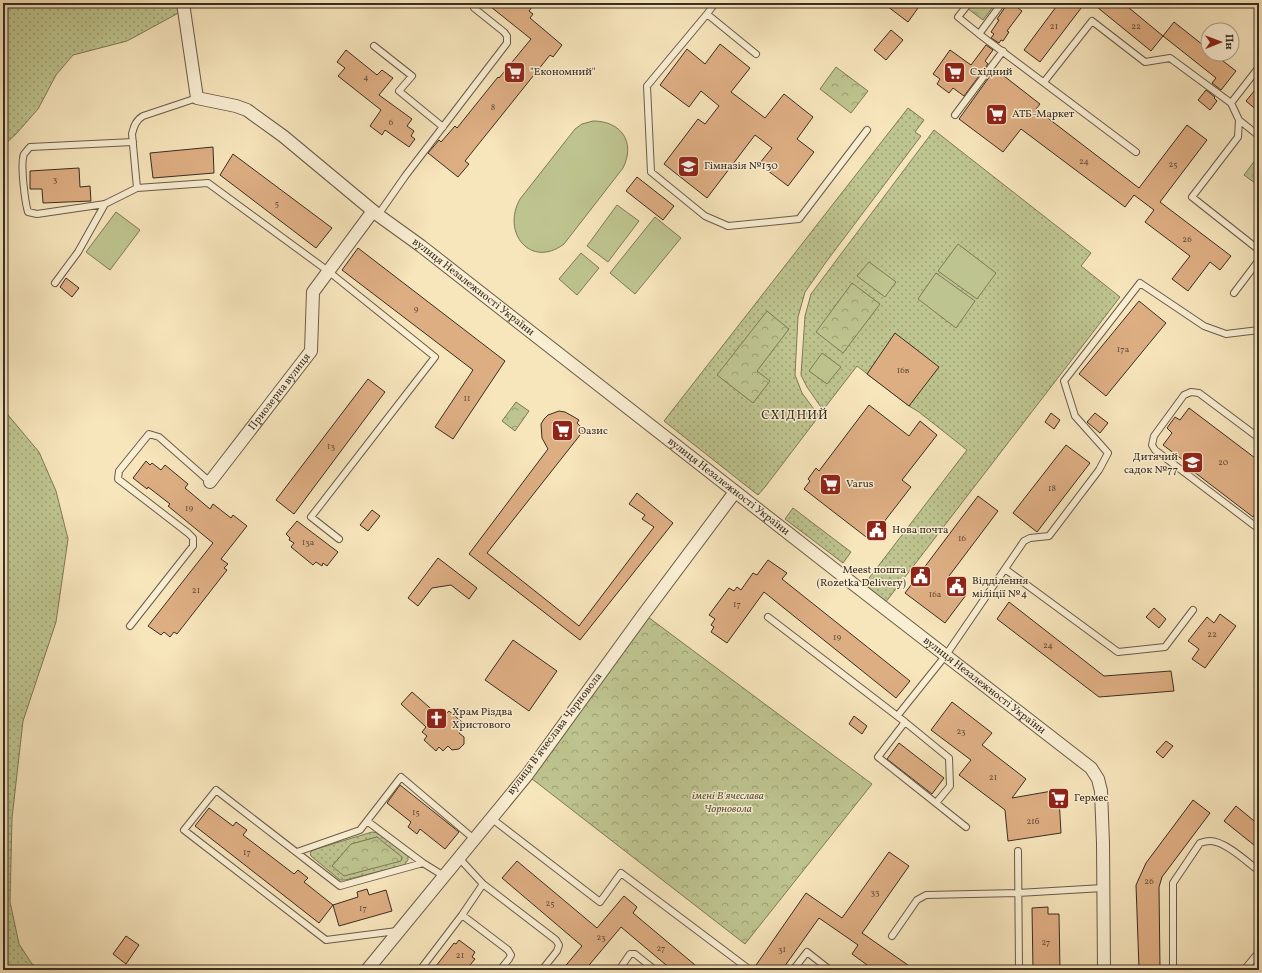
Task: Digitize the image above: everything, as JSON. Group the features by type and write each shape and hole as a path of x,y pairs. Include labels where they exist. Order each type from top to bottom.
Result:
{"street":[{"path":"181,5 198,98"},
{"name":"вулиця Незалежності України","path":"198,98 236,106 247,110 283,136 375,213 421,246 1091,768 1098,779 1102,791 1104,970"},
{"name":"Приозерна вулиця","path":"210,482 311,351 313,292 375,213"},
{"name":"вулиця Вʼячеслава Чорновола","path":"367,970 527,774 735,492"}],"lane":[{"path":"375,213 507,43 507,36 504,32 474,8 473,3"},
{"path":"715,3 647,86 651,172 705,216 728,226 798,220 867,130"},
{"path":"968,3 958,17 1136,152"},
{"path":"979,34 1002,3"},
{"path":"707,14 756,54"},
{"path":"1044,82 1092,21 1145,62 1170,58 1231,103 1239,120 1259,136"},
{"path":"374,46 412,76 399,91 443,127"},
{"path":"955,115 1003,51"},
{"path":"1231,103 1259,67"},
{"path":"137,188 133,127 137,120 142,116 198,98"},
{"path":"1239,120 1238,137 1192,197 1259,250"},
{"path":"133,142 30,147 25,153 23,162 26,205 28,212 37,214 105,204 137,188 208,183 328,272 436,357 311,517 339,539"},
{"path":"55,283 78,252 105,204"},
{"path":"1234,293 1259,260"},
{"path":"898,716 946,655 1004,568 1024,541 1030,538 1049,536 1099,470 1108,453 1075,416 1064,381 1140,283 1204,326 1226,334 1259,330"},
{"path":"1259,438 1199,393 1191,392 1184,394 1154,436 1152,445 1155,450 1259,530"},
{"path":"130,626 193,546 193,538 118,479 119,471 149,434 159,437 210,482"},
{"path":"1004,568 1118,652 1165,646 1193,610"},
{"path":"768,617 906,722 949,758 950,786 936,803"},
{"path":"906,722 878,757 966,827"},
{"path":"297,852 360,830 401,777 474,839"},
{"path":"400,930 326,940 184,830 216,790 340,886 423,863"},
{"path":"491,818 600,902 621,873 750,970"},
{"path":"367,821 423,863 444,876"},
{"path":"1173,970 1173,883 1200,843 1209,841 1218,842 1259,871"},
{"path":"1018,851 1019,970"},
{"path":"459,858 483,884 556,940 559,945 542,970"},
{"path":"420,970 462,915 483,884"},
{"path":"892,936 917,900 926,895 1018,893 1103,888"},
{"path":"462,915 508,950 511,955 500,970"},
{"path":"793,970 807,952 830,970"},
{"path":"1244,970 1259,952"},
{"path":"619,970 630,954 635,954 655,970"}],"green space":[{"path":"3,3 183,3 184,10 127,41 73,55 56,75 38,109 3,146"},
{"path":"960,3 996,3 983,20"},
{"path":"836,67 868,91 851,113 820,89"},
{"path":"908,108 924,120 915,132 921,136 805,292 798,317 795,375 802,393 819,416 758,495 664,421"},
{"path":"593,121 611,125 618,129 623,135 627,142 628,150 627,159 623,168 564,244 552,251 541,252 531,250 522,244 517,235 514,224 515,212 520,199 575,129 582,124"},
{"path":"934,130 1091,253 1081,266 1120,297 885,603 863,586 967,450 857,366 823,410 807,387 801,375 805,316 811,294"},
{"path":"1259,155 1259,186 1244,175"},
{"path":"617,205 639,221 608,262 587,246"},
{"path":"116,212 140,230 110,270 86,252"},
{"path":"655,217 681,238 635,294 610,273"},
{"path":"958,244 996,273 977,299 938,271"},
{"path":"581,253 599,268 577,295 559,279"},
{"path":"869,262 896,282 885,297 857,276"},
{"path":"936,273 975,301 956,328 918,299"},
{"path":"852,283 880,304 843,353 816,332"},
{"path":"767,311 789,329 757,371 770,381 753,403 717,375"},
{"path":"822,353 841,367 827,384 809,371"},
{"path":"516,402 529,411 515,431 502,421"},
{"path":"3,409 39,452 56,491 68,539 56,622 23,721 12,818 10,902 19,944 32,964 43,970 3,970"},
{"path":"793,508 851,552 843,563 785,519"},
{"name":"імені В'ячеслава Чорновола","path":"648,617 872,784 745,944 527,775"},
{"path":"372,832 378,833 408,855 408,860 404,865 340,880 311,856 310,853 313,850","holes":["377,837 332,866 352,844"]},
{"path":"377,837 402,857 401,861 344,876 332,866 351,844"}],"building":[{"path":"486,3 527,3 532,7 529,11 533,14 530,18 562,45 553,57 550,55 465,161 469,164 458,177 428,153 439,140 441,142 455,126 457,128 531,39"},
{"path":"883,3 912,3 918,8 908,22"},
{"path":"1008,3 1021,3 1018,8 1022,11 1007,31 1009,32 1003,41 1001,40 999,43 991,38 994,34 991,32 999,20 997,19"},
{"path":"1059,3 1085,3 1040,62 1024,50"},
{"path":"1092,3 1123,3 1163,36 1151,51"},
{"path":"1174,22 1200,43 1200,62 1224,62 1236,71 1221,90 1212,83 1216,78 1163,36"},
{"path":"891,30 903,40 886,60 874,50"},
{"path":"720,44 750,68 731,92 765,118 784,94 813,117 797,139 814,152 788,186 759,164 772,148 755,135 707,198 664,164 698,119 705,124 719,106 701,91 689,107 660,85 687,49 705,64"},
{"name":"Східний","path":"986,45 993,50 985,61 988,64 964,96 953,88 949,93 937,84 940,79 933,74 950,50 971,65"},
{"path":"346,50 377,75 382,70 393,78 379,95 412,119 407,126 414,131 411,136 415,139 409,147 385,130 382,135 370,126 381,110 338,76 345,68 337,62"},
{"path":"995,69 1040,104 1036,109 1139,188 1187,125 1207,140 1160,202 1231,256 1220,270 1210,262 1188,291 1172,279 1190,256 1145,222 1154,210 1134,195 1125,207 1021,129 1003,152 959,119"},
{"path":"1259,85 1259,112 1246,101"},
{"path":"1206,90 1215,97 1214,98 1217,101 1210,110 1198,100"},
{"path":"213,147 214,173 153,178 150,153"},
{"path":"233,154 332,228 316,248 220,175"},
{"path":"79,168 80,187 90,186 91,201 43,203 42,189 30,189 30,171"},
{"path":"637,177 674,206 663,220 626,191"},
{"path":"358,248 505,361 453,439 435,427 473,370 342,270"},
{"path":"66,278 79,288 72,297 60,287"},
{"path":"1139,301 1166,323 1106,396 1079,374"},
{"path":"895,333 939,367 909,406 867,374"},
{"path":"368,379 385,392 294,514 276,500"},
{"path":"869,405 909,436 920,421 937,435 902,480 911,487 870,540 804,489 810,481 808,479 816,468 819,471"},
{"path":"1189,408 1259,461 1259,508 1253,517 1185,465 1187,463 1163,445 1172,433 1167,428 1175,417 1180,420"},
{"path":"559,411 565,412 579,420 577,423 584,430 487,553 579,626 654,527 642,519 645,515 629,504 637,493 673,523 580,640 469,554 548,449 542,438 541,424 548,415"},
{"path":"1051,413 1060,420 1054,429 1045,422"},
{"path":"1095,413 1108,423 1100,433 1087,422"},
{"path":"1066,445 1090,463 1037,532 1013,513"},
{"path":"146,461 150,465 152,463 161,470 165,465 188,484 185,488 210,509 213,504 231,518 233,515 247,526 221,559 228,564 224,568 227,570 177,634 174,632 170,637 164,632 161,635 148,626 213,543 168,506 170,504 148,487 147,489 133,478"},
{"path":"978,496 998,511 946,580 966,595 945,623 905,593"},
{"path":"372,510 380,516 368,531 360,525"},
{"path":"297,521 338,552 327,566 323,563 322,566 316,562 313,565 291,547 294,543 289,540 290,538 286,534"},
{"path":"438,558 477,588 469,599 451,585 432,588 418,606 408,598"},
{"path":"768,560 787,573 782,579 910,681 896,698 764,592 727,643 711,632 714,627 711,625 715,619 709,615 729,588 734,591 737,587 741,590 753,573 757,575"},
{"path":"1009,602 1104,676 1171,671 1174,691 1099,697 997,619"},
{"path":"1154,608 1166,619 1159,628 1146,617"},
{"path":"1220,614 1236,626 1205,668 1192,659 1199,649 1188,641 1207,617 1214,623"},
{"path":"513,640 557,671 529,711 485,680"},
{"name":"Храм Різдва Христового","path":"412,692 437,714 441,710 446,714 449,711 462,722 458,725 462,729 459,733 464,737 464,744 459,749 452,750 448,746 443,751 439,747 436,751 424,740 427,736 422,732 426,727 401,704"},
{"path":"952,702 992,733 982,745 1026,779 1012,798 1052,791 1059,798 1061,833 1008,841 1005,810 959,775 971,760 931,730"},
{"path":"854,716 867,726 862,734 849,724"},
{"path":"1166,741 1173,746 1163,758 1156,752"},
{"path":"899,743 944,778 932,794 887,759"},
{"path":"400,785 459,832 445,849 420,829 417,834 408,827 411,822 387,803"},
{"path":"1193,800 1210,813 1162,877 1159,887 1160,969 1139,968 1136,885 1146,863"},
{"path":"1236,806 1259,825 1259,849 1224,821"},
{"path":"209,808 233,826 236,822 247,830 243,835 294,874 298,870 308,878 304,882 333,905 319,923 195,826"},
{"path":"889,852 909,866 862,933 915,970 874,970 852,954 858,945 819,918 782,970 754,970 806,893 842,918"},
{"path":"517,861 597,928 624,896 637,907 633,913 701,970 672,970 621,927 585,970 562,970 582,946 502,878"},
{"path":"367,889 369,895 386,890 392,911 339,926 333,905 358,897 357,892"},
{"path":"1048,907 1048,914 1059,914 1060,970 1033,970 1032,908"},
{"path":"126,936 139,945 126,964 113,954"},
{"path":"459,940 475,952 472,957 475,959 466,970 441,970 436,966 454,943 456,944"}],"place":[{"name":"\"Економний\"","path":"514,72"},
{"name":"Східний","path":"955,72"},
{"name":"АТБ-Маркет","path":"997,114"},
{"name":"Гімназія №130","path":"689,166"},
{"name":"Оазис","path":"562,431"},
{"name":"Дитячий садок №77","path":"1193,463"},
{"name":"Varus","path":"830,484"},
{"name":"Нова почта","path":"877,530"},
{"name":"Meest пошта (Rozetka Delivery)","path":"921,576"},
{"name":"Відділення міліції №4","path":"956,587"},
{"name":"Храм Різдва Христового","path":"437,718"},
{"name":"Гермес","path":"1059,798"}],"district":[{"name":"СХІДНИЙ","path":"795,416"}]}
